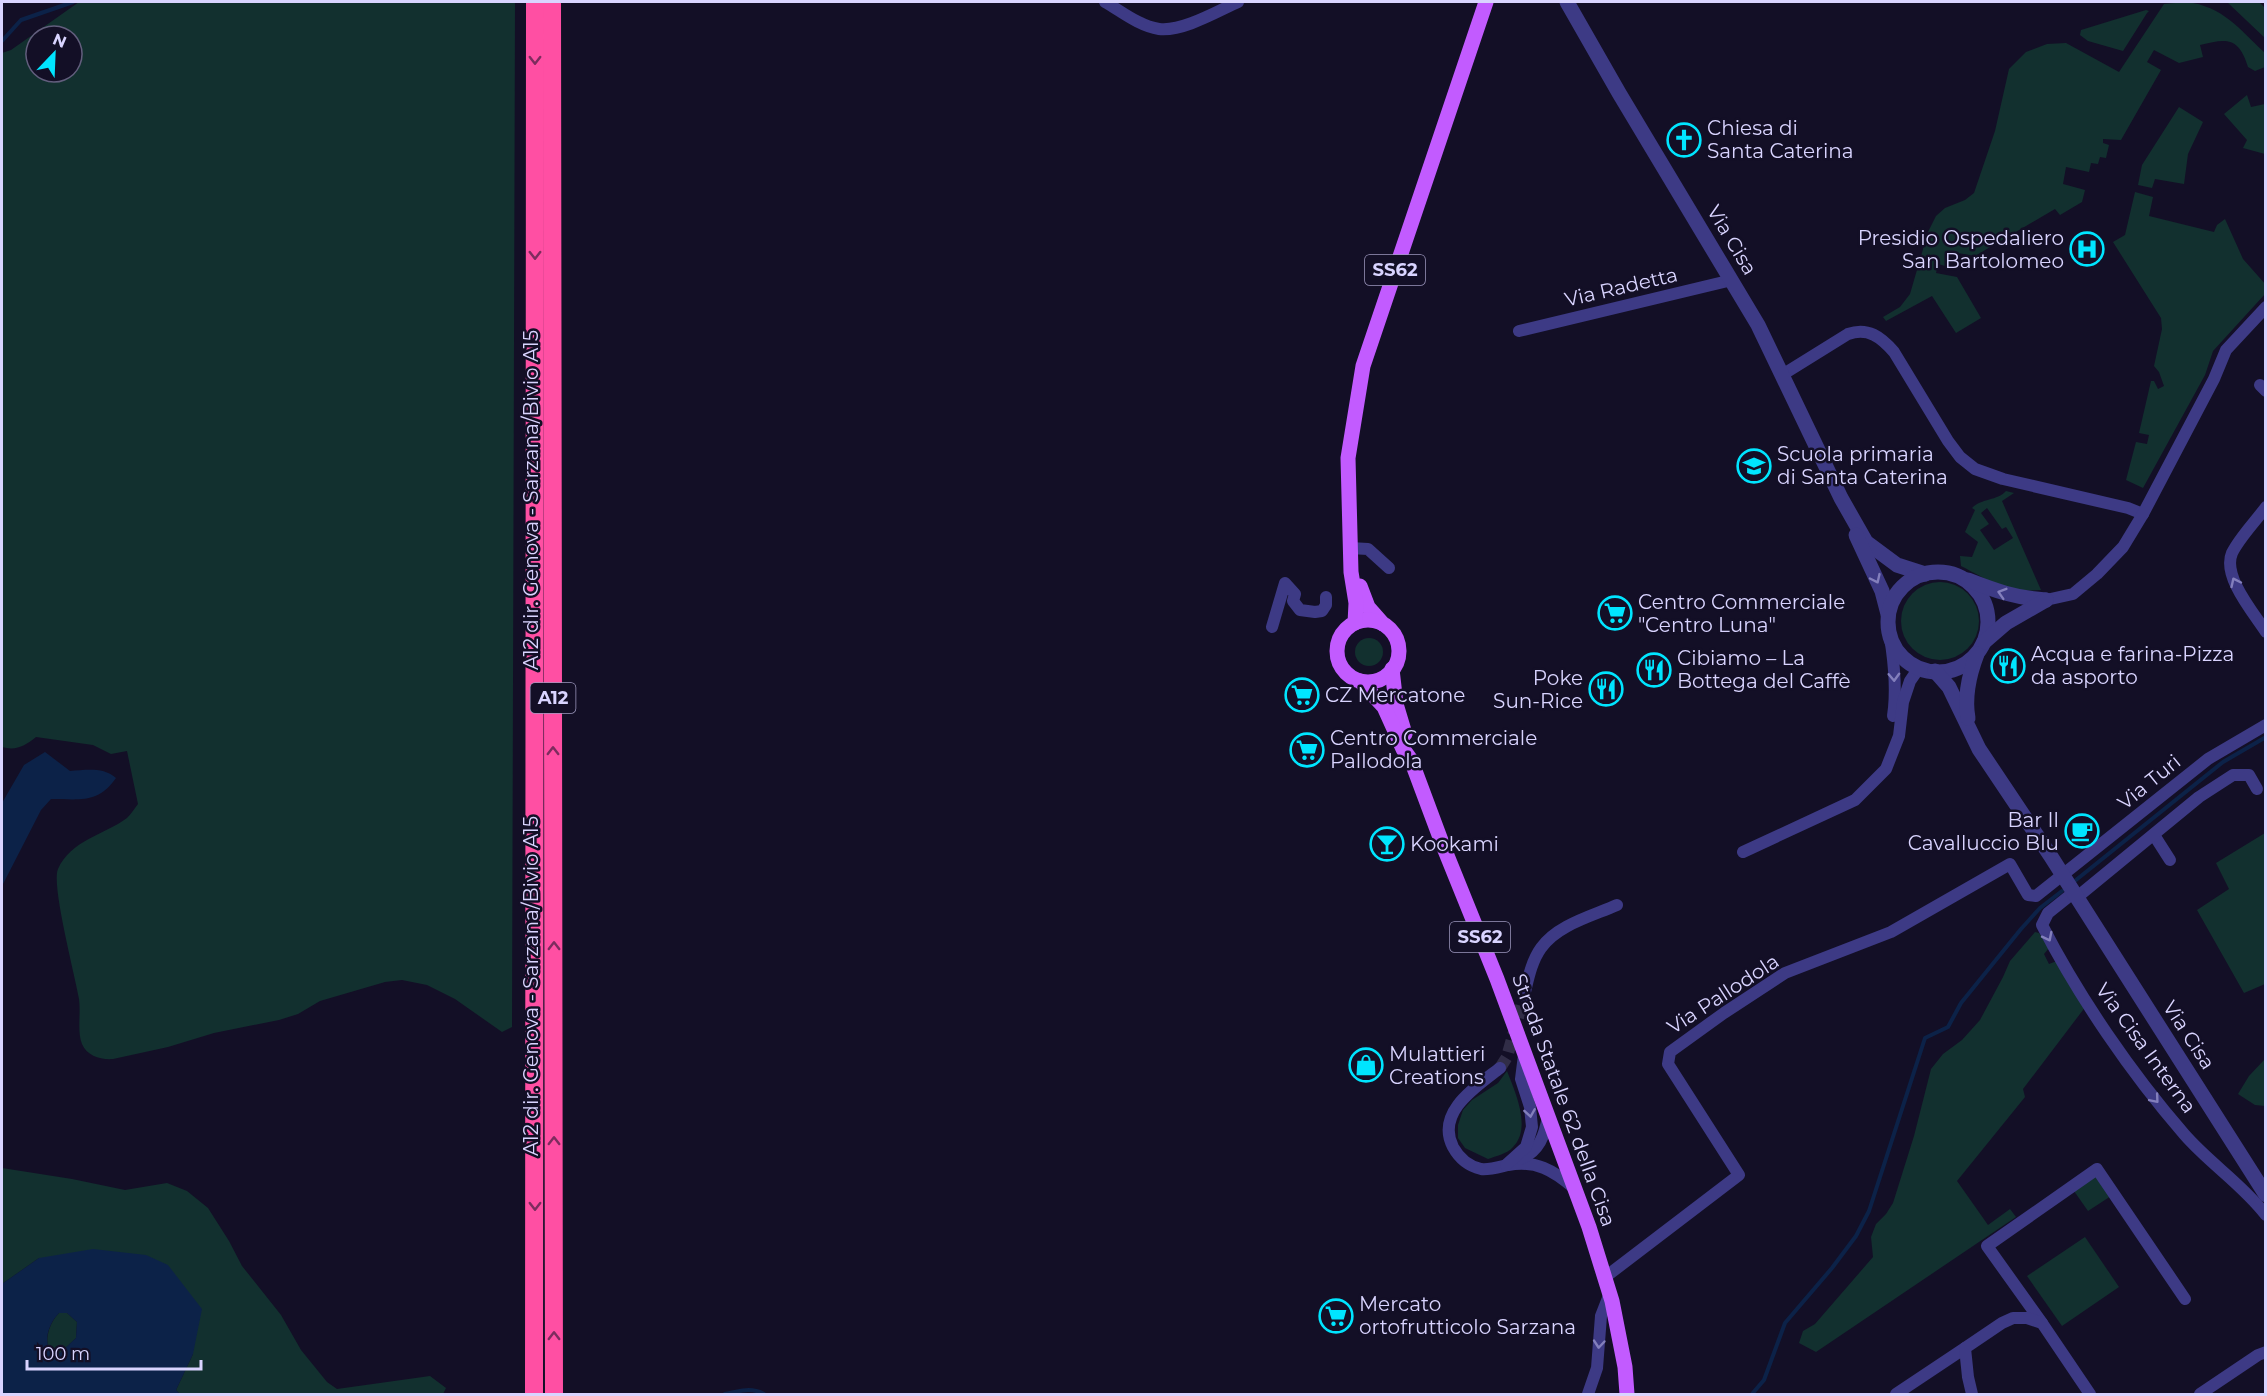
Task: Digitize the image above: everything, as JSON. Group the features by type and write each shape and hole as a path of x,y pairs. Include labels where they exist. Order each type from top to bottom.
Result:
{"highway":[{"name":"A12","path":"534,1395 536,2"},
{"name":"A12 dir. Genova - Sarzana/Bivio A15","path":"552,2 554,1395"}],"main road":[{"name":"Strada Statale 62 della Cisa","path":"1411,760 1403,749 1384,707 1360,681 1344,671 1337,655 1337,646 1342,633 1355,623 1356,603 1351,572 1348,458 1363,366 1486,2"},
{"name":"Strada Statale 62 della Cisa","path":"1350,548 1362,594 1368,607 1391,631 1397,643 1398,656 1392,669 1396,704 1411,760 1548,1115 1610,1293 1625,1366 1627,1395"},
{"path":"1355,623 1369,620 1383,624"},
{"path":"1360,681 1381,679 1392,669"}],"street":[{"path":"1105,2 1137,21 1160,29 1184,25 1238,2"},
{"path":"1479,25 1495,2"},
{"name":"Via Cisa","path":"1567,2 1758,325 1845,507 1882,591 1888,614"},
{"name":"Via Radetta","path":"1519,331 1732,280"},
{"path":"1893,753 1894,662 1888,614 1900,588 1911,579 1942,572 2019,598 2046,600 2073,594 2097,574 2122,547 2143,514 2214,379 2226,350 2265,307"},
{"path":"1782,375 1848,334 1858,330 1870,332 1894,351 1948,441 1960,457 1975,470 2003,479 2128,508 2143,514"},
{"name":"Via Cisa","path":"1845,507 1866,542 1874,549 1897,565 1925,574"},
{"path":"2265,507 2233,551 2229,562 2231,575 2265,632"},
{"path":"1350,548 1368,549 1389,568"},
{"path":"1960,577 1982,598 1987,612 1988,627 1982,645"},
{"path":"1272,627 1285,583 1295,594 1293,601 1300,610 1322,611 1326,606 1326,597"},
{"path":"1890,637 1896,650 1919,668 1935,671 1949,670 1963,665 2006,623 2046,600"},
{"name":"Via Cisa","path":"1979,749 1968,720 1965,704 1972,669 1982,645"},
{"path":"1743,852 1855,800 1887,769 1899,736 1903,702 1910,681 1919,668"},
{"name":"Via Cisa","path":"1935,671 1949,687 1979,749 2050,855 2265,1195"},
{"name":"Via Turi","path":"2062,876 2208,759 2265,725"},
{"path":"2074,896 2199,798 2233,775 2249,775 2257,789"},
{"path":"2154,835 2170,860"},
{"name":"Via Pallodola","path":"1604,1278 1739,1175 1668,1064 1670,1052 1785,973 1891,932 2010,864 2028,895 2036,896 2062,876"},
{"name":"Via Cisa Interna","path":"2074,896 2048,913 2042,925 2052,946 2109,1036 2147,1090 2186,1136 2227,1174 2265,1215"},
{"path":"1524,996 1531,967 1540,949 1553,934 1617,905"},
{"path":"1505,1166 1526,1147 1532,1127 1530,1107 1521,1079 1524,1055"},
{"path":"1500,1068 1466,1094 1454,1110 1449,1140 1456,1154 1467,1164 1482,1169 1531,1163 1561,1177 1576,1190"},
{"path":"1505,1166 1527,1157 1534,1151 1546,1132 1548,1115"},
{"path":"2090,1395 1987,1246 2097,1169 2186,1299"},
{"path":"1588,1395 1597,1368 1601,1316 1610,1293"},
{"path":"1896,1395 2002,1323 2013,1318 2027,1318 2042,1323"},
{"path":"1965,1348 1972,1395"},
{"path":"2200,1395 2265,1352"}],"green space":[{"path":"79,2 515,2 512,1027 502,1032 455,999 427,985 402,980 385,982 320,1001 298,1014 279,1020 214,1033 168,1047 113,1059 95,1056 84,1048 80,1034 79,999 58,893 58,869 71,851 127,818 138,804 127,751 111,754 93,745 36,737 20,747 2,747 2,53 24,41 24,84 84,84 84,24 48,24"},
{"path":"2186,2 2210,8 2230,20 2265,53 2265,67 2255,71 2248,67 2236,45 2225,41 2200,45 2203,57 2179,63 2154,50 2147,62 2161,70 2121,140 2103,139 2103,143 2109,145 2106,158 2100,157 2098,164 2091,163 2089,172 2066,167 2063,184 2085,190 2082,202 2060,215 2055,209 1975,256 1952,252 1949,267 1938,264 1936,273 1957,277 1981,318 1956,333 1932,296 1886,321 1883,317 1900,307 1910,294 1928,232 1936,216 1945,208 1965,200 1974,193 1995,131 2009,69 2026,52 2047,44 2066,43 2119,72 2164,4"},
{"path":"2227,2 2259,2 2265,8 2265,38"},
{"path":"2149,11 2123,51 2088,41 2080,35 2081,30"},
{"path":"2247,95 2251,107 2265,104 2265,154 2243,148 2247,140 2224,114"},
{"path":"2179,107 2203,122 2188,154 2184,184 2155,179 2152,188 2138,185 2142,165"},
{"path":"2135,192 2153,197 2149,216 2214,232 2217,225 2225,219 2243,259 2266,285 2265,294 2213,351 2205,375 2143,488 2126,480 2136,442 2147,444 2149,435 2139,433 2151,381 2154,381 2158,389 2164,386 2154,366 2162,329 2161,318 2113,242 2125,235"},
{"path":"2006,491 2014,493 2002,501 2041,590 2008,588 1961,566 1960,556 1972,557 1978,542 1965,532 1975,510 1972,508","holes":["1987,508 2002,529 2006,527 2013,538 1994,550 1980,530 1989,524 1981,513"]},
{"path":"1940,582 1955,585 1967,594 1976,606 1979,621 1976,636 1967,648 1955,657 1940,660 1925,657 1913,648 1904,636 1901,621 1904,606 1913,594 1925,585"},
{"path":"1369,638 1379,642 1383,652 1379,662 1369,666 1359,662 1355,652 1359,642"},
{"path":"2265,833 2265,984 2244,993 2197,910 2229,889 2216,863"},
{"path":"2035,932 2039,933 2049,948 2044,954 2049,964 2057,961 2086,1006 2023,1089 2025,1097 1957,1181 1988,1225 2010,1209 2016,1217 1816,1352 1799,1343 1803,1331 1815,1324 1873,1257 1871,1237 1876,1224 1893,1203 1914,1136 1931,1069 1943,1054 1962,1040 1980,1020 2010,961"},
{"path":"2265,1059 2265,1106 2255,1105 2238,1094 2249,1076"},
{"path":"1507,1071 1520,1110 1521,1130 1519,1139 1511,1149 1488,1159 1465,1148 1458,1138 1458,1125 1463,1110 1472,1100 1498,1083"},
{"path":"2,1168 125,1190 167,1183 187,1191 208,1208 242,1266 281,1315 301,1350 327,1382 337,1389 430,1376 446,1388 443,1394 180,1394 176,1390 193,1354 39,1258 2,1284"},
{"path":"2096,1176 2111,1196 2088,1211 2074,1191"},
{"path":"2085,1237 2119,1287 2062,1326 2027,1276"},
{"path":"59,1313 67,1313 77,1322 76,1338 59,1354 51,1353 47,1338 50,1327"}],"water":[{"path":"45,752 70,771 100,771 116,778 95,796 80,799 51,799 41,810 2,886 2,803 24,765"},
{"path":"93,1249 146,1255 168,1265 202,1309 193,1354 176,1390 180,1394 2,1394 2,1284 39,1258","holes":["59,1313 67,1313 77,1322 76,1338 59,1354 52,1353 47,1344 50,1327"]}],"waterway":[{"path":"2,41 21,20 73,2"},
{"path":"2076,880 2223,762 2266,737"},
{"path":"1752,1394 1764,1380 1785,1323 1832,1268 1856,1236 1869,1211 1925,1038 1948,1027 1961,1003 2021,929 2040,908 2062,891"},
{"path":"725,1394 750,1390 764,1394"}],"tunnel":[{"path":"1500,1068 1507,1057 1524,996"}],"place":[{"name":"Chiesa di Santa Caterina","path":"1684,140"},
{"name":"Presidio Ospedaliero San Bartolomeo","path":"2087,249"},
{"name":"Scuola primaria di Santa Caterina","path":"1754,466"},
{"name":"Centro Commerciale \"Centro Luna\"","path":"1615,613"},
{"name":"Acqua e farina-Pizza da asporto","path":"2008,666"},
{"name":"Cibiamo – La Bottega del Caffè","path":"1654,670"},
{"name":"Poke Sun-Rice","path":"1606,689"},
{"name":"CZ Mercatone","path":"1302,695"},
{"name":"Centro Commerciale Pallodola","path":"1307,750"},
{"name":"Bar Il Cavalluccio Blu","path":"2082,831"},
{"name":"Kookami","path":"1387,844"},
{"name":"Mulattieri Creations","path":"1366,1065"},
{"name":"Mercato ortofrutticolo Sarzana","path":"1336,1316"}]}
